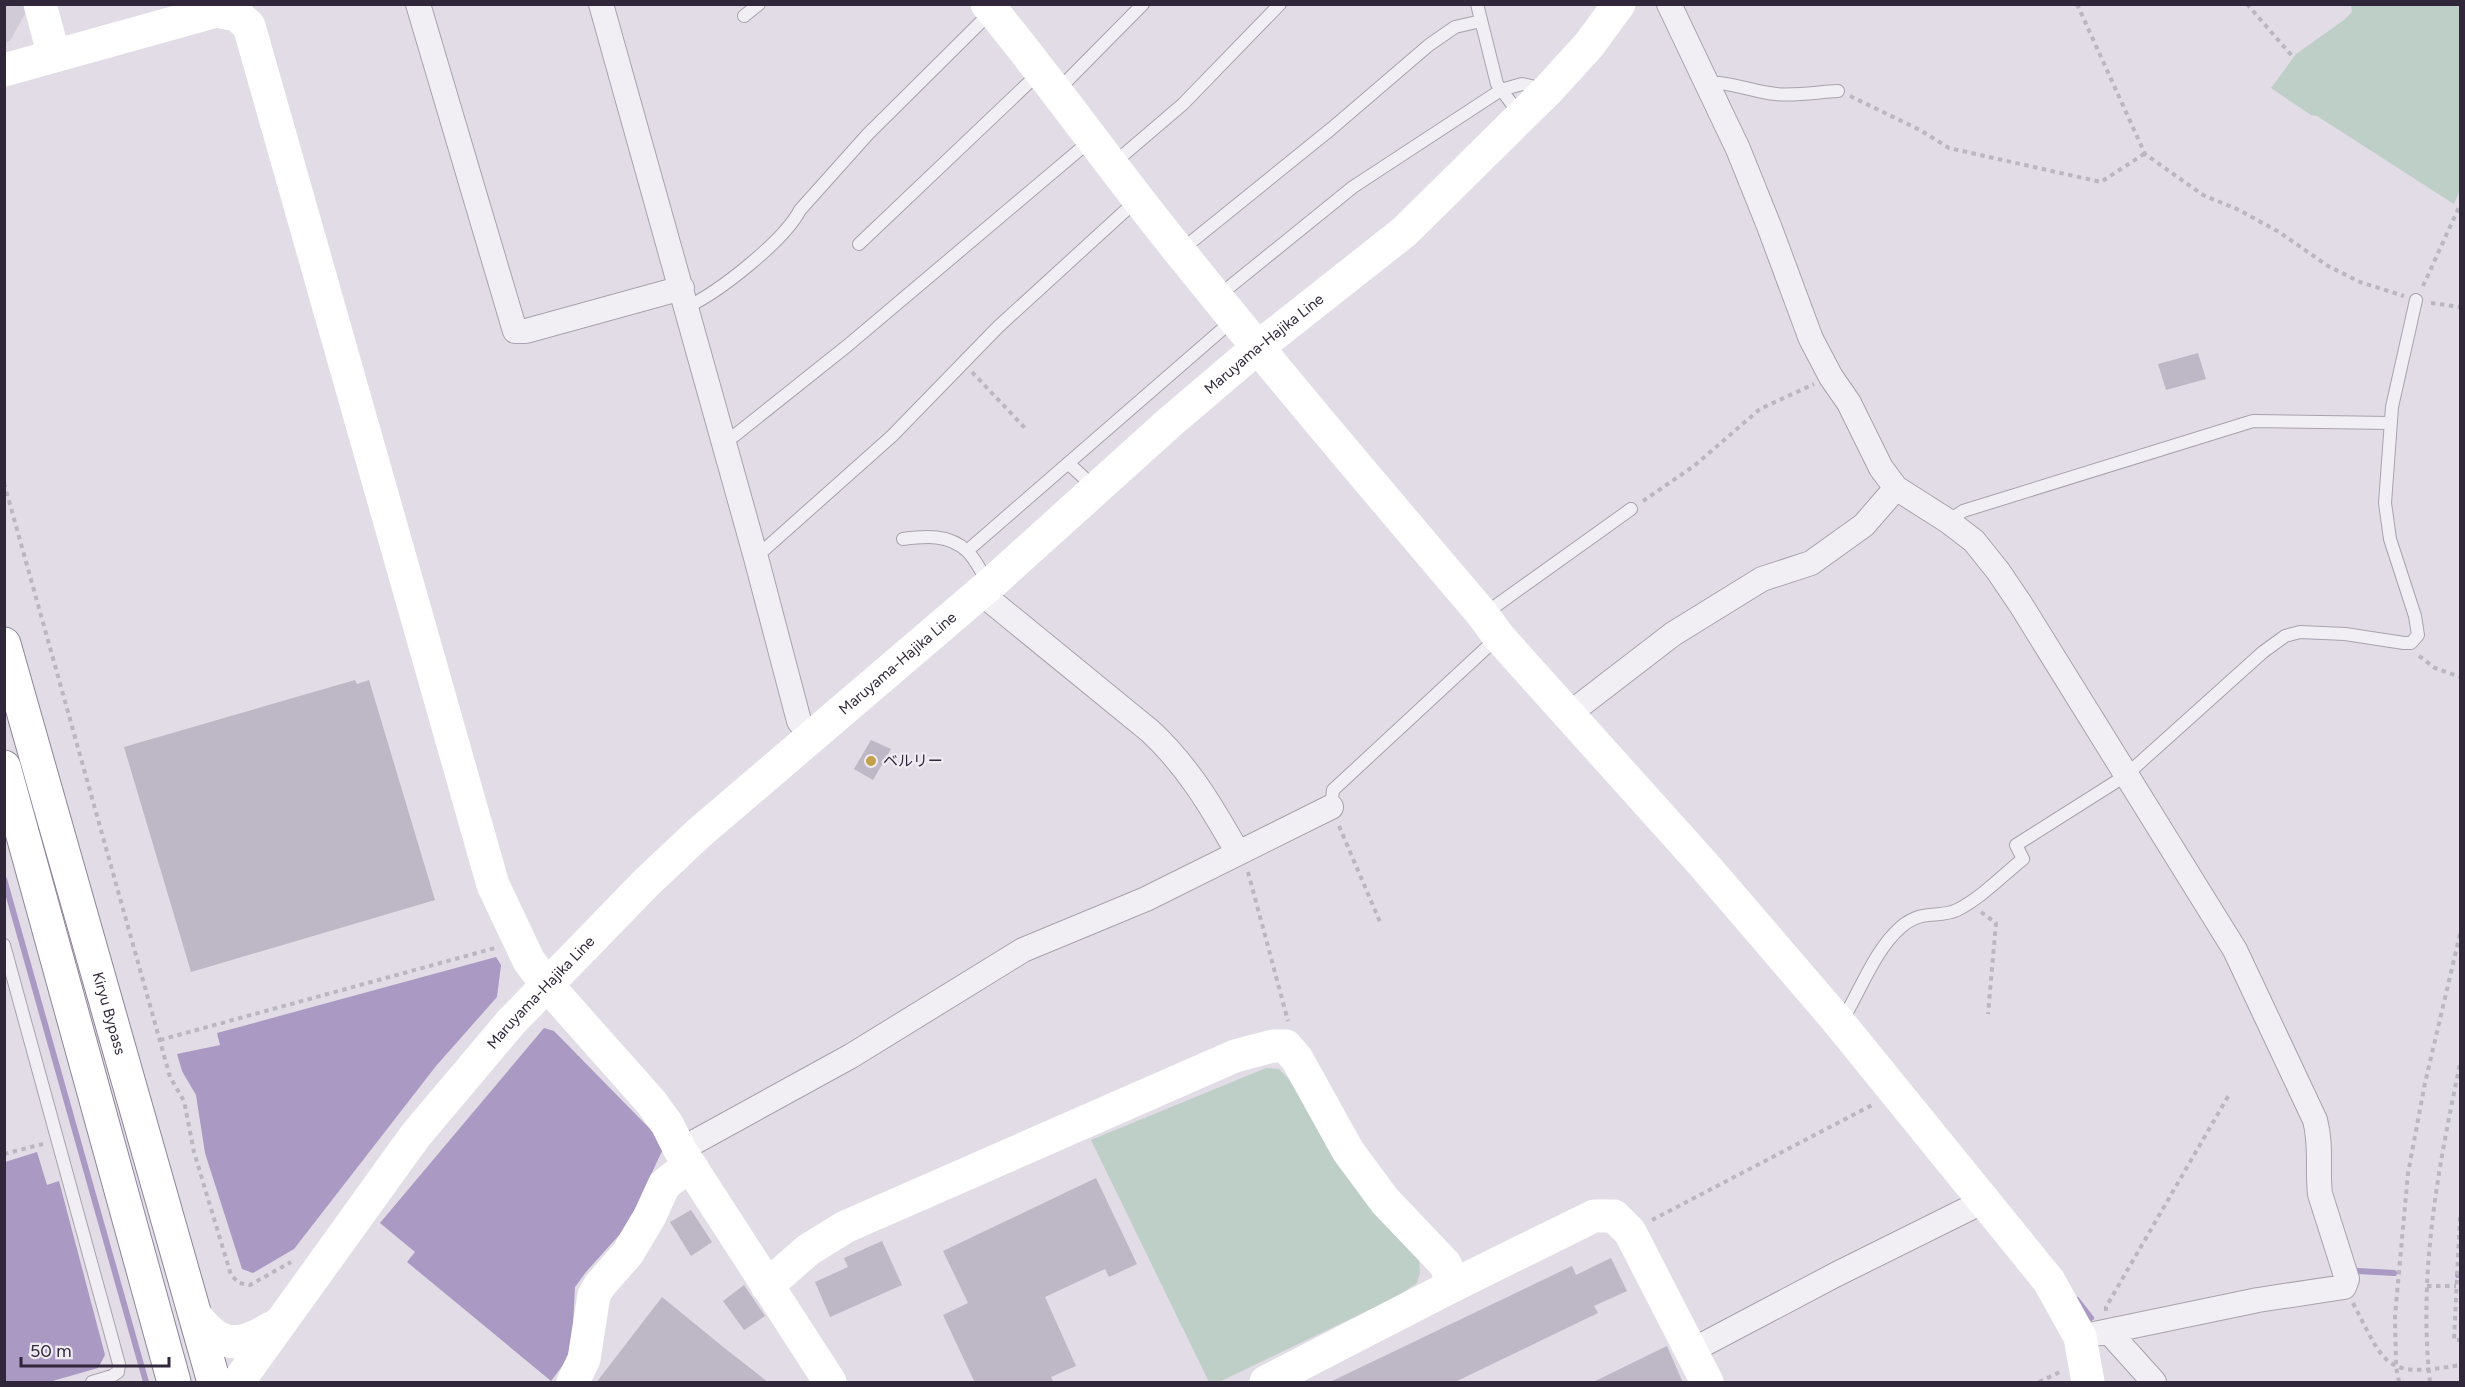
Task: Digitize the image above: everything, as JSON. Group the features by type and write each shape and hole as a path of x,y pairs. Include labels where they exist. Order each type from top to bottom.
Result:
{"main road":[{"path":"40,4 54,56"},
{"name":"Maruyama-Hajika Line","path":"238,1383 415,1136 511,1022 646,883 699,833 985,587 1257,348 1404,232 1547,91 1589,45 1619,4"},
{"path":"993,7 1094,138 1138,200 1257,348 1491,626 1698,858 1837,1020 2095,1335 2088,1383"},
{"path":"4,70 204,14 240,10 256,46 483,855 510,924 529,961 548,986 651,1102 667,1124 686,1159 830,1383"},
{"name":"Kiryu Bypass","path":"4,644 214,1383"},
{"path":"4,767 174,1383"},
{"path":"767,1286 808,1250 845,1227 1235,1056 1273,1046 1286,1046 1297,1059 1348,1151 1385,1201 1445,1264 1454,1285"},
{"path":"573,1383 584,1359 594,1295 600,1284 628,1253 650,1216 664,1185 678,1174 686,1159"},
{"path":"1276,1380 1454,1285 1594,1216 1614,1216 1630,1232 1707,1383"},
{"path":"196,1316 206,1330 219,1340 233,1342 243,1341 281,1323"}],"street":[{"path":"418,4 515,331 526,331 684,297"},
{"path":"601,4 755,554 799,721 811,738"},
{"path":"1673,6 1706,83 1738,149 1811,339 1831,377 1849,403 1881,468 1896,488 1948,521 1974,541 1998,571 2078,694 2125,776 2235,950 2315,1120 2320,1138 2318,1180 2320,1194 2347,1279 2344,1287 2258,1300 2095,1335"},
{"path":"1569,714 1673,634 1762,579 1810,563 1820,557 1864,525 1896,488"},
{"path":"985,587 992,602 1173,752 1212,808 1238,853"},
{"path":"686,1159 1023,950 1146,899 1331,807"},
{"path":"1691,1351 1835,1275 1984,1201"},
{"path":"2095,1335 2154,1383"}],"lane":[{"path":"744,16 759,4"},
{"path":"859,244 1049,81 1143,4"},
{"path":"1111,165 1183,104 1280,4"},
{"path":"1477,4 1493,72 1501,90 1521,116"},
{"path":"684,297 748,265 793,223 800,210 868,134 993,7"},
{"path":"1179,252 1331,129 1429,45 1455,27 1481,21"},
{"path":"1706,83 1717,82 1774,94 1838,92"},
{"path":"967,550 1068,463 1353,187 1501,90 1522,84 1533,85 1547,91"},
{"path":"723,440 734,435 847,346 1094,138"},
{"path":"755,554 765,549 891,436 998,327 1138,200"},
{"path":"1837,1020 1846,1012 1884,945 1902,926 1923,914 1954,912 1969,903 2023,859 2016,844 2125,776 2263,652 2285,636 2300,632 2317,632 2411,643 2418,635 2418,628 2390,539 2385,503 2391,423 2399,369 2416,300"},
{"path":"1948,521 1963,511 2253,421 2391,423"},
{"path":"1068,463 1096,489"},
{"path":"1331,807 1333,790 1491,626 1631,509"},
{"path":"903,539 940,537 967,550 985,587"},
{"path":"4,945 119,1364 118,1372 92,1383"}],"path":[{"path":"2077,4 2145,154 2204,195 2239,210 2278,232 2328,266 2360,282 2416,300 2460,308"},
{"path":"2247,4 2292,56"},
{"path":"1838,92 1863,101 1894,119 1920,130 1949,148 2101,182 2145,154"},
{"path":"2416,300 2460,206"},
{"path":"963,363 1025,428"},
{"path":"1631,509 1694,466 1760,409 1831,377"},
{"path":"4,483 170,1077 184,1101 194,1152 231,1275 239,1283 250,1285 297,1258"},
{"path":"2411,643 2418,656 2435,668 2460,677"},
{"path":"1331,807 1380,922"},
{"path":"1238,853 1247,866 1289,1024 1286,1046"},
{"path":"1969,903 1996,923 1988,1014"},
{"path":"2399,1383 2396,1367 2396,1316 2408,1173 2425,1083 2460,934"},
{"path":"160,1040 501,947"},
{"path":"2430,1383 2427,1286 2440,1160 2460,1064"},
{"path":"1630,1232 1896,1092"},
{"path":"2095,1335 2106,1307 2230,1093"},
{"path":"4,1154 59,1140"},
{"path":"2460,1217 2454,1340 2460,1340"},
{"path":"2427,1286 2456,1286"},
{"path":"2344,1287 2379,1353 2396,1367 2406,1371 2460,1365"}],"shaded area":[{"path":"5,5 25,5 27,10 10,41 5,43"},
{"path":"2351,5 2460,5 2460,190 2454,204 2271,88 2296,54 2344,20 2352,12"},
{"path":"496,957 501,965 497,997 436,1066 294,1249 253,1273 242,1269 205,1153 196,1095 182,1071 177,1054 220,1045 217,1033"},
{"path":"544,1028 554,1031 653,1132 663,1149 621,1233 575,1287 572,1344 566,1361 551,1381 407,1262 415,1252 380,1223"},
{"path":"1266,1068 1279,1069 1288,1078 1361,1193 1419,1258 1420,1273 1417,1283 1396,1297 1219,1382 1209,1382 1091,1140"},
{"path":"37,1152 47,1185 59,1181 105,1355 98,1368 49,1382 5,1382 5,1162"}],"building":[{"path":"2198,353 2206,379 2166,390 2158,364"},
{"path":"355,680 357,684 369,680 435,900 191,972 124,747"},
{"path":"871,740 891,749 873,780 854,769"},
{"path":"1096,1178 1137,1264 1109,1277 1105,1269 1045,1297 1076,1366 1051,1377 1054,1383 975,1383 943,1315 968,1303 943,1251"},
{"path":"691,1210 712,1242 691,1256 670,1222"},
{"path":"882,1241 902,1285 830,1317 815,1282 848,1267 844,1258"},
{"path":"1611,1258 1627,1291 1594,1306 1598,1313 1453,1383 1328,1383 1572,1266 1576,1275"},
{"path":"744,1285 765,1316 744,1330 723,1301"},
{"path":"662,1297 722,1346 769,1383 596,1383"},
{"path":"1667,1346 1683,1383 1591,1383"}],"waterway":[{"path":"4,879 146,1382"},
{"path":"2358,1271 2394,1273"},
{"path":"2077,1300 2091,1318"}],"place":[{"name":"ベルリー","path":"871,761"}]}
